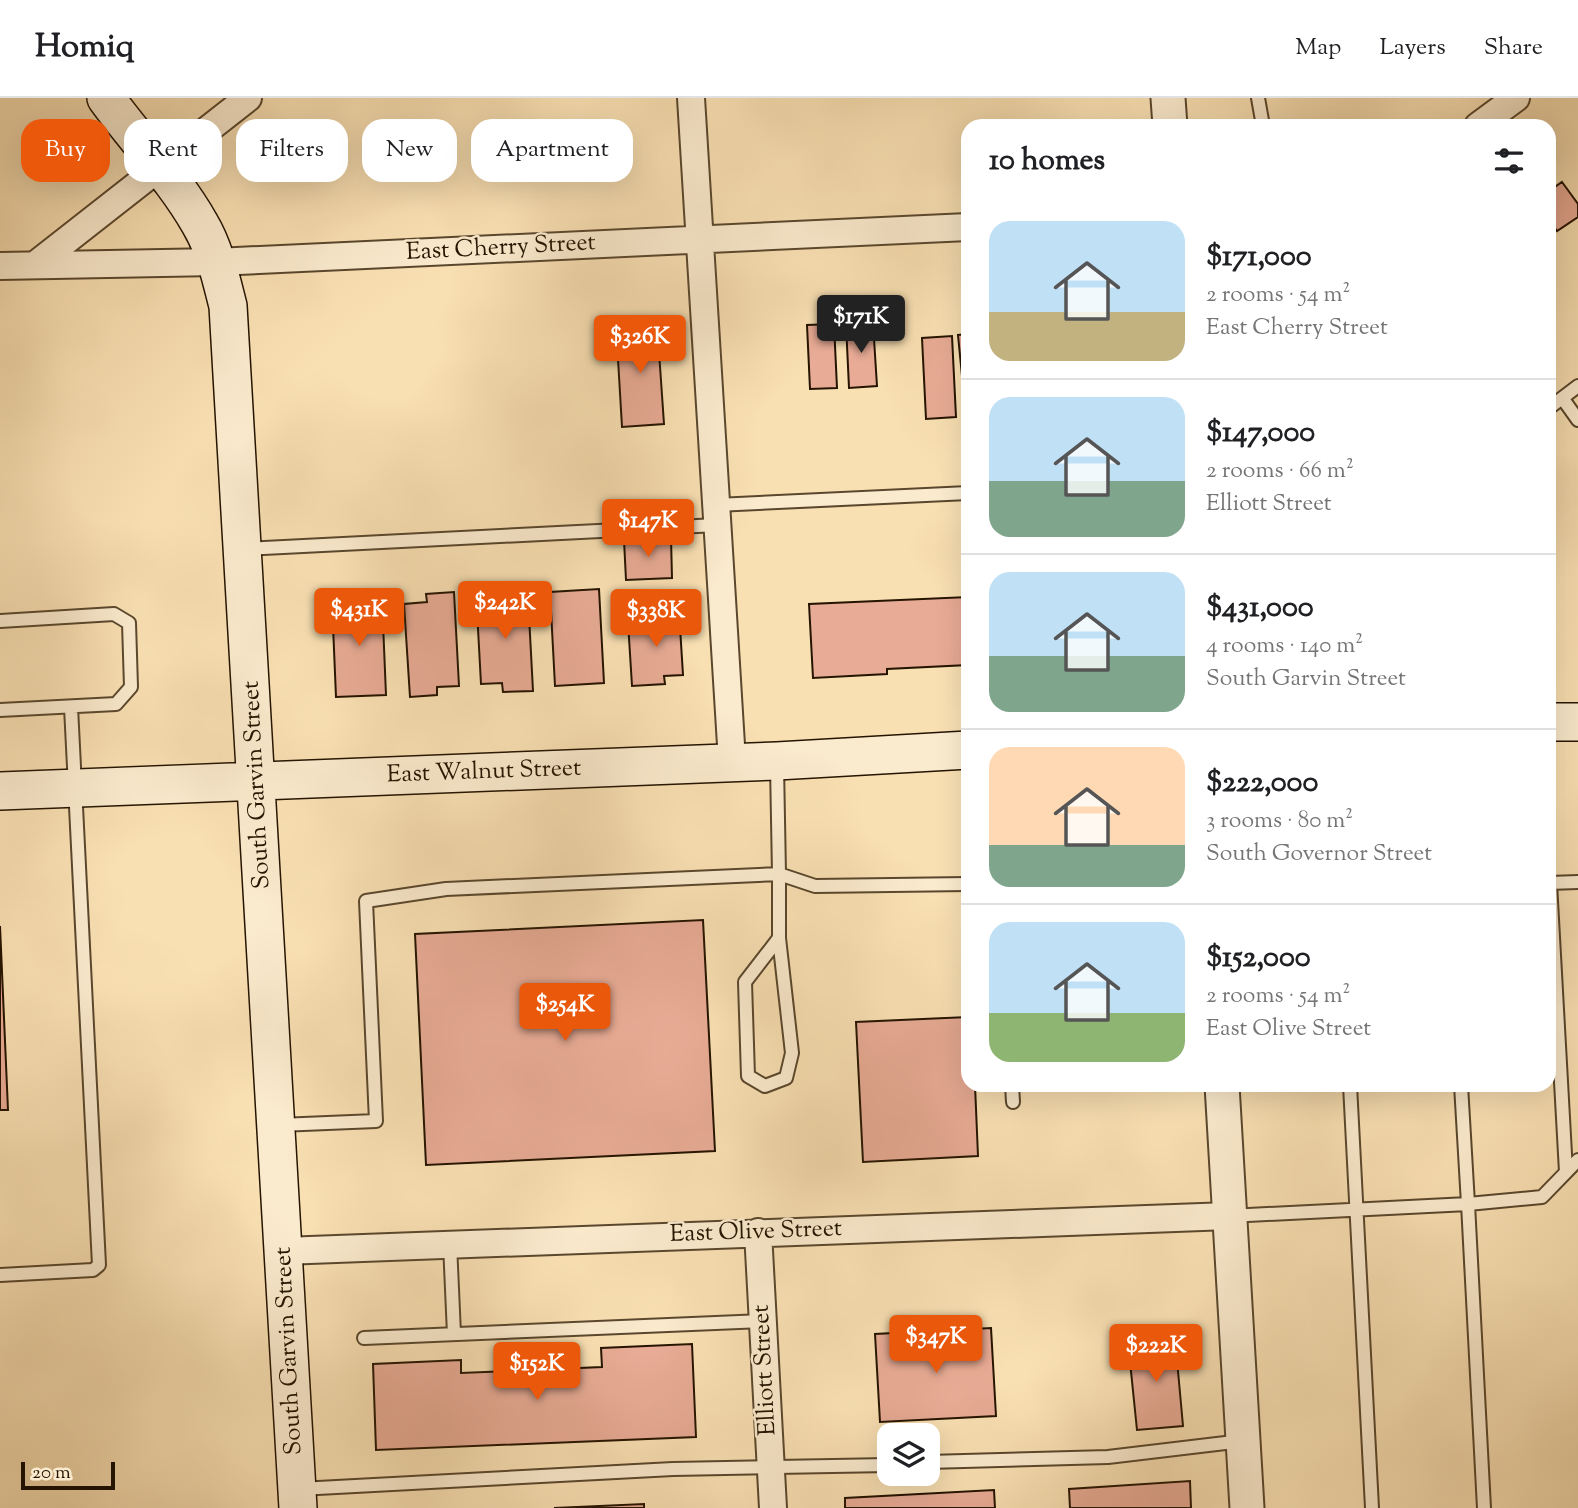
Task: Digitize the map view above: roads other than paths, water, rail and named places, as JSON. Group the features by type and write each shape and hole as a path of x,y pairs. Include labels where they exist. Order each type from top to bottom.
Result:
{"main road":[{"name":"South Garvin Street","path":"106,98 124,121"},
{"name":"South Garvin Street","path":"171,182 201,226 216,262 228,306 297,1498"},
{"path":"1556,722 1578,722"},
{"name":"East Walnut Street","path":"0,791 777,761 961,750"}],"street":[{"path":"222,119 248,98"},
{"path":"691,98 732,761"},
{"path":"1168,98 1170,119"},
{"path":"1488,119 1516,98"},
{"path":"0,266 34,265 143,182"},
{"name":"East Cherry Street","path":"34,265 216,262 961,227"},
{"path":"1222,1092 1247,1508"},
{"name":"East Olive Street","path":"283,1251 758,1231 1229,1216"},
{"name":"Elliott Street","path":"758,1231 773,1508"}],"lane":[{"path":"1258,98 1262,119"},
{"path":"1556,404 1578,386"},
{"path":"1563,399 1578,420"},
{"path":"243,549 716,515 961,494"},
{"path":"0,621 114,614 129,623 131,687 116,704 0,710"},
{"path":"0,1275 93,1270 99,1265 71,707"},
{"path":"777,761 779,938 792,1053 786,1078 765,1086 748,1076 745,982 779,938"},
{"path":"276,1125 376,1121 366,901 446,889 779,874 815,887 961,884"},
{"path":"1556,883 1578,882"},
{"path":"1556,1002 1566,1172"},
{"path":"1012,1092 1013,1102"},
{"path":"1350,1092 1372,1508"},
{"path":"1461,1092 1484,1508"},
{"path":"1229,1216 1356,1211 1542,1197 1578,1160"},
{"path":"450,1244 454,1334"},
{"path":"365,1338 763,1321"},
{"path":"940,1462 1108,1457 1243,1441"},
{"path":"297,1498 770,1466 824,1468 877,1466"}]}
